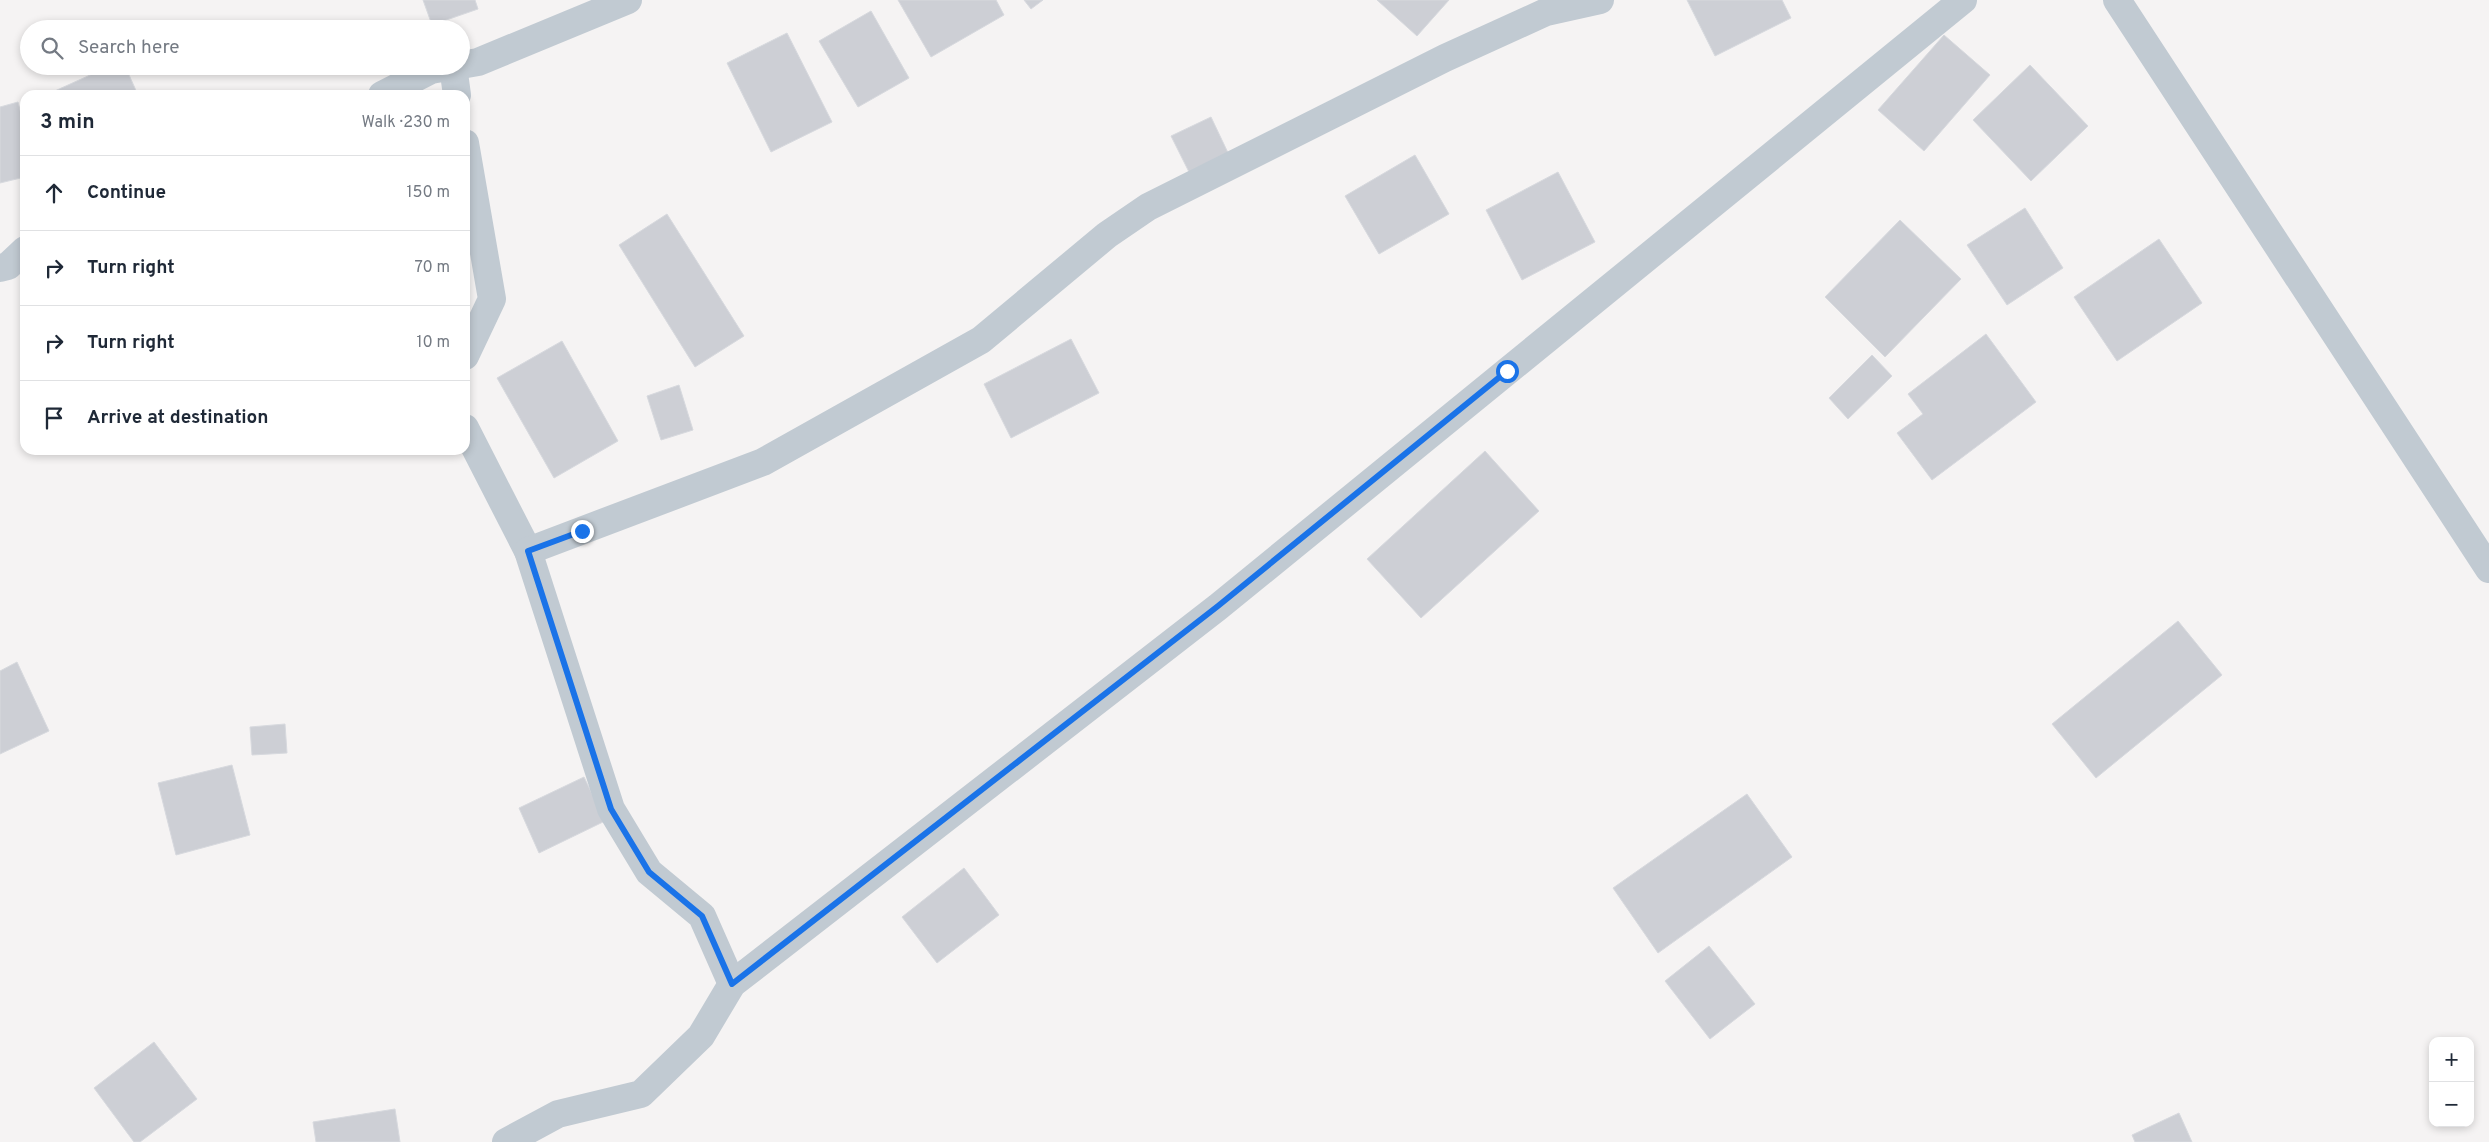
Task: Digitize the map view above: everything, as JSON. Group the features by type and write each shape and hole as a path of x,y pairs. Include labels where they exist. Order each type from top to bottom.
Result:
{"street":[{"path":"470,63 478,62 628,0"},
{"path":"528,551 763,462 981,340 1107,235 1148,207 1445,58 1546,12 1600,0"},
{"path":"506,1142 558,1114 641,1094 702,1036 732,984 1218,606 1962,0"},
{"path":"2116,0 2489,569"},
{"path":"392,90 421,75"},
{"path":"454,75 456,90"},
{"path":"470,172 492,300 470,346"},
{"path":"0,268 8,266 20,255"},
{"path":"470,438 528,551 611,809 649,872 702,916 732,984"}],"building":[{"path":"423,0 475,0 478,9 446,20 430,20"},
{"path":"898,0 996,0 1004,15 931,57"},
{"path":"1024,0 1043,0 1031,9"},
{"path":"1377,0 1449,0 1417,36"},
{"path":"1687,0 1782,0 1791,18 1715,56"},
{"path":"871,11 909,78 858,107 819,41"},
{"path":"787,33 832,122 771,152 727,63"},
{"path":"1944,35 1990,75 1924,151 1878,110"},
{"path":"2030,65 2088,126 2031,181 1973,120"},
{"path":"90,75 129,75 136,90 57,90"},
{"path":"18,102 20,110 20,178 0,183 0,107"},
{"path":"1211,117 1230,157 1191,176 1171,136"},
{"path":"1415,155 1449,214 1379,254 1345,196"},
{"path":"1558,172 1595,242 1522,280 1486,210"},
{"path":"2025,208 2063,268 2007,305 1967,245"},
{"path":"667,214 744,336 695,367 619,245"},
{"path":"1900,220 1961,279 1885,357 1825,297"},
{"path":"2159,239 2202,303 2117,361 2074,297"},
{"path":"1986,334 2036,402 1932,480 1897,433 1923,414 1908,394"},
{"path":"1071,339 1099,393 1011,438 984,384"},
{"path":"562,341 618,441 554,478 497,378"},
{"path":"1872,355 1892,376 1848,419 1829,398"},
{"path":"679,385 693,430 661,440 647,396"},
{"path":"1485,451 1539,511 1421,618 1367,559"},
{"path":"2178,621 2222,675 2096,778 2052,724"},
{"path":"17,662 49,731 0,754 0,671"},
{"path":"285,724 287,753 252,755 250,727"},
{"path":"232,765 250,835 176,855 158,783"},
{"path":"584,777 605,821 539,853 519,808"},
{"path":"1747,794 1792,857 1658,953 1613,888"},
{"path":"964,868 999,915 937,963 902,917"},
{"path":"1709,946 1755,1004 1710,1039 1665,981"},
{"path":"154,1042 197,1099 140,1142 134,1142 94,1088"},
{"path":"395,1109 400,1142 316,1142 313,1122"},
{"path":"2179,1113 2192,1142 2135,1142 2132,1135"}],"route":[{"path":"582,531 528,551 611,809 649,872 702,916 732,984 1218,606 1507,371"}]}
